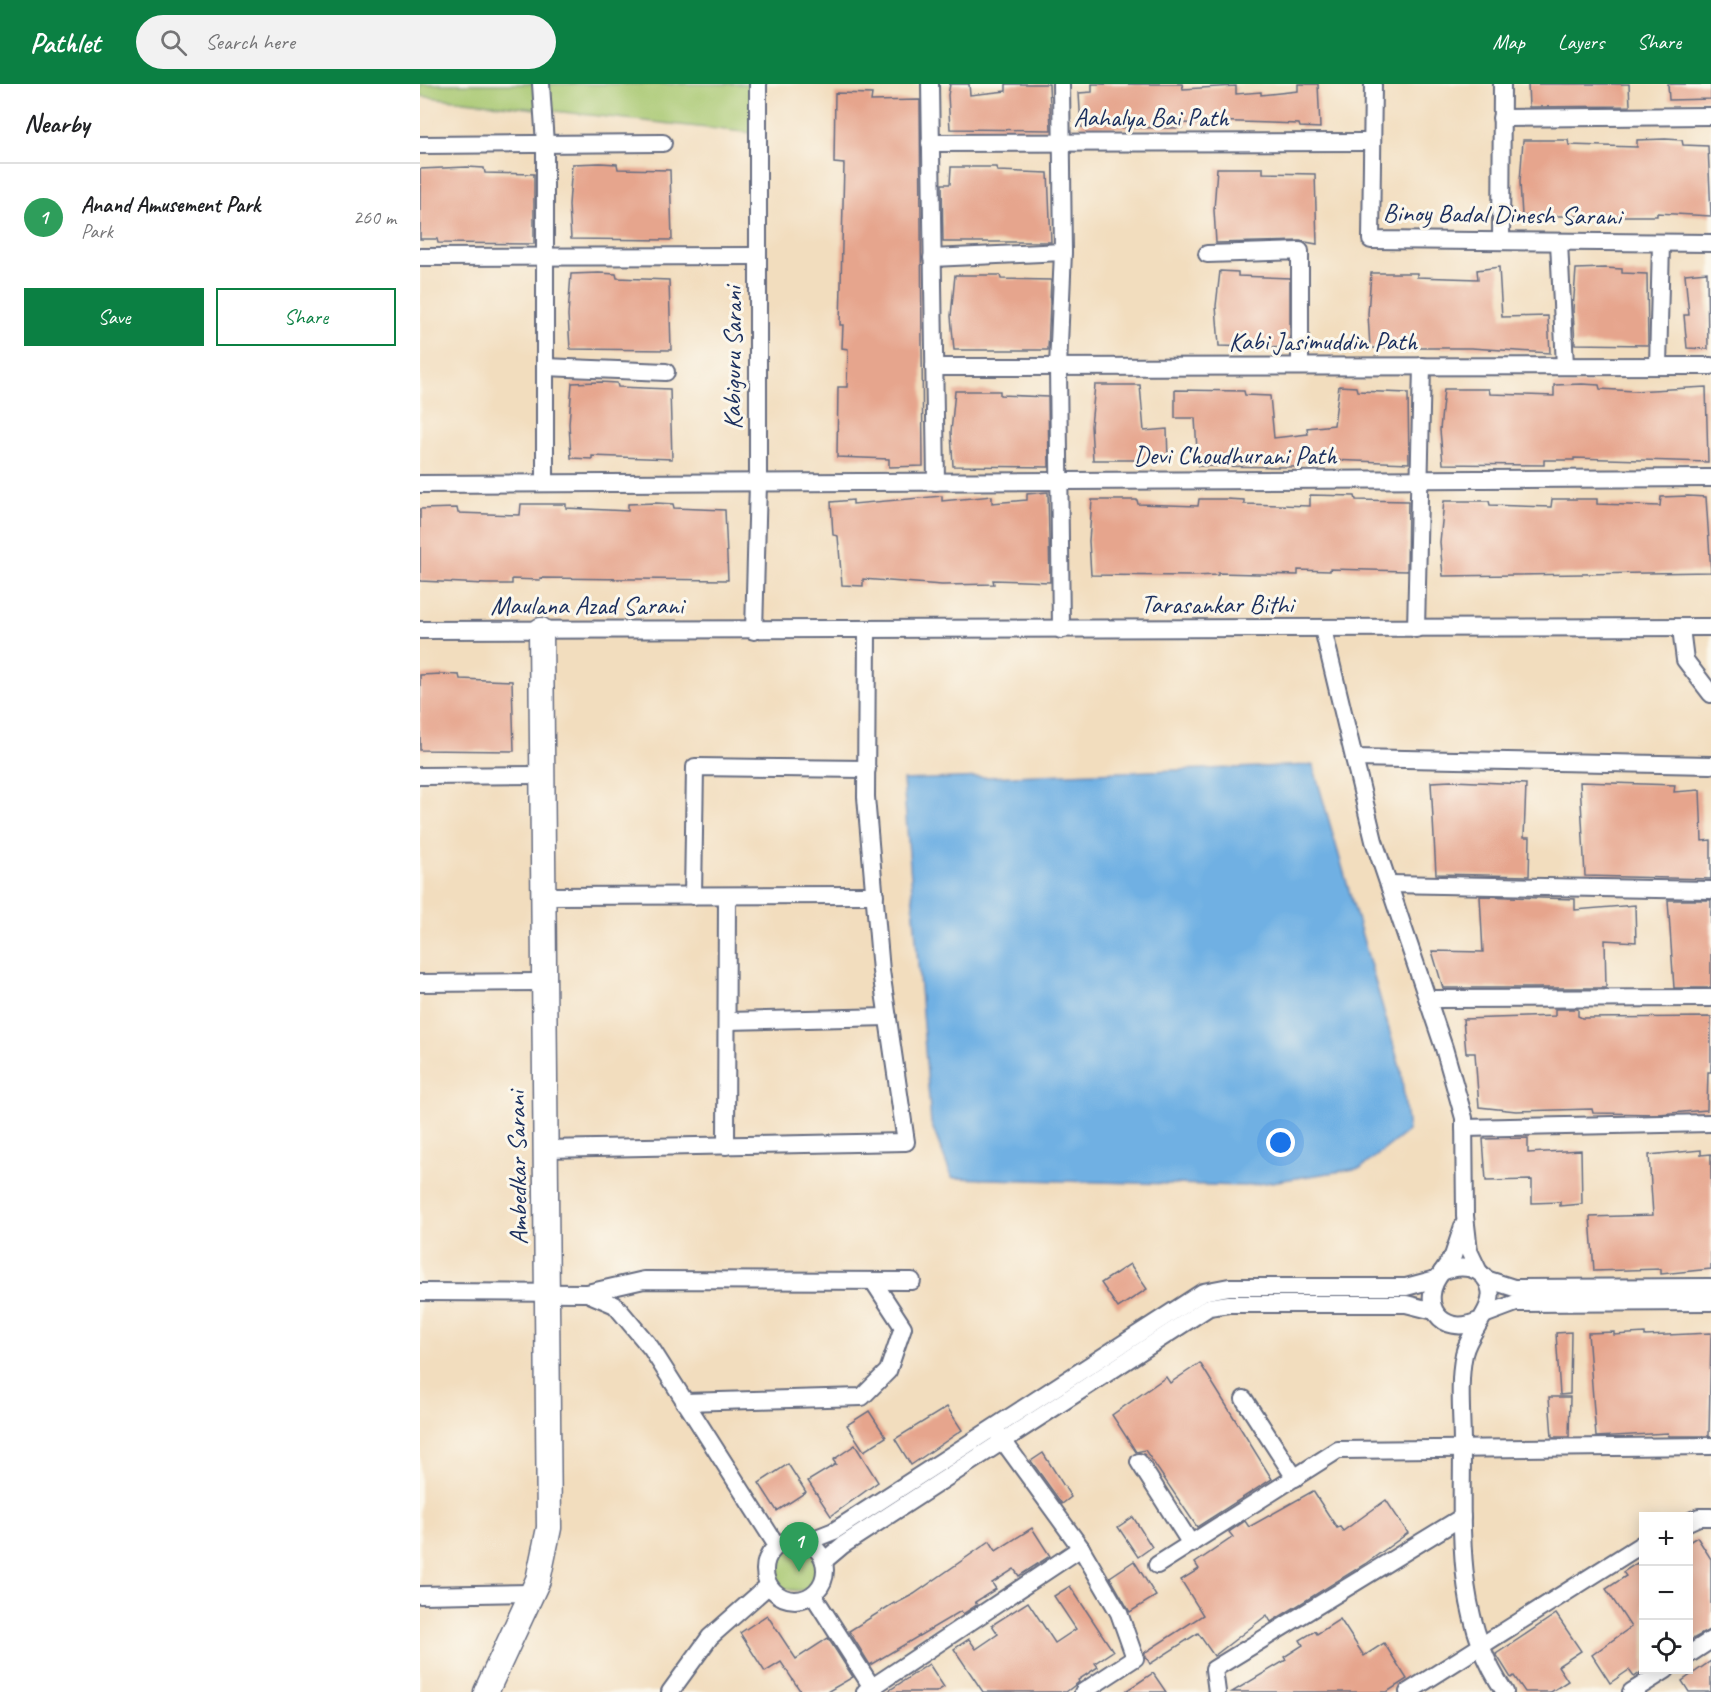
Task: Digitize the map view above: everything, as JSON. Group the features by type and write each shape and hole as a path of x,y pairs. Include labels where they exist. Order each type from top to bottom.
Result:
{"street":[{"path":"541,84 544,144 545,483"},
{"name":"Kabiguru Sarani","path":"754,631 758,483 758,84"},
{"path":"930,84 936,482"},
{"path":"1061,84 1063,252 1058,367 1061,630"},
{"name":"Binoy Badal Dinesh Sarani","path":"1373,84 1371,240 1711,243"},
{"path":"1501,241 1502,84"},
{"path":"1502,118 1711,116"},
{"name":"Aahalya Bai Path","path":"930,143 1372,141"},
{"path":"420,146 663,143"},
{"path":"1559,242 1565,366"},
{"path":"1658,366 1661,243"},
{"path":"1207,254 1300,251 1300,366"},
{"path":"932,258 1063,252"},
{"path":"420,257 758,256"},
{"name":"Kabi Jasimuddin Path","path":"934,366 1711,366"},
{"path":"1416,628 1422,366"},
{"path":"545,367 666,372"},
{"name":"Devi Choudhurani Path","path":"420,484 1711,478"},
{"path":"1711,627 1681,628 1685,660 1711,694"},
{"name":"Tarasankar Bithi","path":"754,631 1681,628"},
{"path":"1323,629 1374,841 1428,999 1461,1108 1464,1128 1465,1216 1469,1251 1491,1297 1468,1340 1462,1379 1462,1564 1474,1626 1481,1647 1489,1669 1505,1692"},
{"name":"Maulana Azad Sarani","path":"420,630 754,631"},
{"name":"Ambedkar Sarani","path":"486,1692 538,1580 549,1528 541,630"},
{"path":"546,1149 906,1142 888,1017 875,896 867,769 867,631"},
{"path":"1354,758 1711,765"},
{"path":"693,896 695,767 867,769"},
{"path":"420,776 542,775"},
{"path":"1389,884 1711,890"},
{"path":"543,896 875,896"},
{"path":"726,1146 728,896"},
{"path":"420,983 544,982"},
{"path":"1428,999 1711,998"},
{"path":"727,1021 888,1017"},
{"path":"1464,1128 1711,1123"},
{"path":"1434,1311 1431,1295 1439,1276 1454,1256 1465,1216"},
{"path":"824,1561 998,1433 1203,1292 1229,1287 1406,1287 1461,1266 1514,1288 1711,1287"},
{"path":"420,1292 587,1293 644,1280 912,1281"},
{"path":"684,1402 862,1397 888,1371 903,1327 873,1281"},
{"path":"587,1293 615,1305 651,1348 777,1546"},
{"path":"1448,1324 1468,1326 1516,1303 1711,1302"},
{"path":"806,1542 834,1531 1209,1307 1229,1304 1406,1304 1434,1311 1448,1324 1455,1339 1462,1379"},
{"path":"1244,1399 1295,1478"},
{"path":"998,1433 1081,1548 1119,1613 1135,1658 1083,1692"},
{"path":"1157,1565 1338,1450 1711,1446"},
{"path":"1139,1462 1191,1544"},
{"path":"1217,1692 1214,1669 1462,1517"},
{"path":"1693,1520 1699,1517 1711,1517"},
{"path":"796,1540 806,1542 820,1553 824,1561 824,1582 813,1595 792,1600 776,1594 769,1585 766,1563 777,1546 796,1540"},
{"path":"1408,1692 1639,1546"},
{"path":"813,1595 871,1690 1081,1548"},
{"path":"670,1692 710,1636 769,1585"},
{"path":"420,1595 532,1593"},
{"path":"1693,1652 1711,1640"},
{"path":"1642,1689 1660,1674"}],"green space":[{"path":"420,84 753,84 752,133 420,96"},
{"path":"799,1547 811,1553 819,1561 820,1578 806,1589 795,1590 781,1587 774,1565 788,1549"}],"water":[{"path":"1313,765 1401,1071 1408,1131 1361,1168 1245,1186 952,1178 931,1123 903,780"}],"building":[{"path":"950,84 969,84 970,95 1006,91 1006,84 1049,84 1051,130 950,129 948,95"},
{"path":"1092,84 1182,84 1183,89 1236,86 1236,94 1261,92 1261,95 1298,91 1298,84 1318,84 1320,128 1300,127 1299,124 1209,121 1209,124 1182,123 1182,128 1081,127 1079,93 1092,92"},
{"path":"1528,84 1629,84 1630,106 1529,107"},
{"path":"1668,84 1711,84 1711,99 1669,100"},
{"path":"835,93 872,94 871,101 920,100 923,466 889,467 889,459 837,457 838,387 847,387 848,349 842,348 843,325 840,325 844,164 834,163"},
{"path":"1523,140 1568,140 1569,145 1637,147 1637,140 1682,140 1683,145 1708,146 1711,216 1657,213 1657,216 1522,216 1520,182"},
{"path":"572,164 617,164 618,169 670,170 672,240 571,239 569,205"},
{"path":"951,167 996,167 997,171 1048,173 1051,242 943,242 942,184 950,184"},
{"path":"484,168 485,173 534,174 534,244 438,243 437,239 420,239 420,169"},
{"path":"1217,168 1263,168 1263,173 1315,174 1317,244 1300,241 1216,243 1214,210"},
{"path":"1499,267 1502,317 1548,316 1550,353 1471,348 1370,348 1368,314 1371,273 1417,273 1417,277 1478,279 1477,270"},
{"path":"1576,269 1622,269 1622,273 1647,274 1648,345 1575,344 1573,310"},
{"path":"1220,271 1238,272 1238,276 1290,278 1290,348 1219,346 1216,306"},
{"path":"1707,272 1708,349 1687,348 1684,315 1689,315 1685,274"},
{"path":"571,274 616,274 617,278 669,280 671,350 570,349 568,315"},
{"path":"955,275 1000,275 1001,279 1051,280 1048,350 954,350 951,316"},
{"path":"572,383 617,383 618,387 670,389 672,459 592,456 592,459 571,458 569,424"},
{"path":"1095,385 1140,385 1144,431 1167,429 1168,460 1093,460 1091,426"},
{"path":"1554,385 1599,385 1600,389 1634,391 1706,387 1708,462 1574,458 1574,460 1544,460 1544,465 1443,464 1440,430 1444,389 1489,389 1490,394 1554,396"},
{"path":"1339,386 1356,387 1357,391 1408,393 1409,463 1330,460 1330,463 1299,462 1299,467 1198,466 1195,418 1175,418 1175,390 1244,391 1245,395 1270,396 1274,438 1308,434 1307,428 1334,425"},
{"path":"955,391 1000,391 1000,395 1048,397 1049,467 953,466 951,432"},
{"path":"1048,492 1050,582 993,580 994,584 942,585 863,579 863,586 842,585 838,536 833,535 831,502 853,500 853,504 942,496 942,501 992,496 992,503 1027,500 1027,494"},
{"path":"1310,495 1355,496 1356,500 1408,501 1407,571 1330,569 1330,571 1298,570 1298,575 1218,573 1218,575 1192,576 1091,575 1089,541 1092,500 1137,500 1138,504 1198,506 1199,499 1226,499 1244,500 1244,504 1310,506"},
{"path":"1661,497 1706,497 1711,572 1443,576 1440,542 1444,501 1489,501 1490,505 1551,507 1552,499 1597,499 1597,504 1660,506"},
{"path":"521,504 566,504 566,508 628,511 628,504 673,504 674,508 725,510 728,580 540,578 540,580 512,579 512,584 420,581 420,509 457,508 458,513 520,515"},
{"path":"420,675 459,675 460,679 512,681 514,751 420,750"},
{"path":"1431,782 1526,784 1524,837 1530,837 1529,876 1436,874"},
{"path":"1580,782 1675,785 1674,792 1700,790 1702,841 1711,840 1711,879 1585,876"},
{"path":"1480,896 1575,899 1575,910 1635,905 1636,942 1605,940 1606,988 1443,988 1432,951 1483,952"},
{"path":"1668,900 1711,900 1711,988 1674,988"},
{"path":"1555,1009 1578,1009 1578,1016 1582,1018 1711,1017 1711,1072 1708,1072 1707,1110 1659,1114 1593,1113 1592,1109 1516,1111 1479,1107 1475,1053 1466,1053 1463,1019 1555,1016"},
{"path":"1528,1138 1528,1153 1581,1150 1582,1204 1560,1206 1560,1202 1532,1203 1532,1180 1486,1181 1483,1139"},
{"path":"1701,1150 1701,1155 1711,1154 1711,1269 1661,1274 1661,1269 1594,1271 1590,1217 1653,1215 1649,1155"},
{"path":"1130,1264 1147,1289 1118,1308 1101,1283"},
{"path":"1571,1332 1570,1394 1560,1395 1556,1333"},
{"path":"1614,1332 1614,1335 1645,1333 1645,1336 1711,1333 1709,1436 1669,1436 1668,1433 1596,1437 1588,1333"},
{"path":"1200,1363 1272,1479 1197,1527 1145,1450 1136,1452 1112,1415 1166,1377 1170,1383"},
{"path":"1549,1397 1570,1397 1569,1437 1552,1437"},
{"path":"947,1407 962,1430 911,1465 895,1439"},
{"path":"869,1411 886,1437 864,1451 847,1425"},
{"path":"855,1445 878,1482 831,1516 808,1481 836,1464 833,1460"},
{"path":"1043,1453 1071,1497 1062,1504 1031,1461"},
{"path":"788,1464 806,1492 777,1511 759,1483"},
{"path":"1313,1491 1337,1528 1340,1527 1343,1531 1386,1500 1408,1533 1365,1564 1271,1622 1267,1615 1214,1656 1198,1633 1150,1664 1144,1653 1203,1615 1181,1580 1199,1569 1195,1563 1233,1537 1229,1532 1245,1521 1249,1527"},
{"path":"1133,1517 1152,1547 1138,1557 1118,1527"},
{"path":"1032,1528 1050,1556 1019,1576 1014,1569 992,1583 996,1589 975,1602 977,1605 963,1614 961,1611 870,1665 849,1631 894,1603 914,1594 990,1541 996,1551"},
{"path":"1697,1537 1711,1559 1711,1629 1693,1639 1693,1566 1693,1540"},
{"path":"1134,1561 1156,1596 1130,1612 1110,1577"},
{"path":"1637,1563 1639,1566 1639,1674 1634,1677 1629,1670 1610,1683 1592,1655 1631,1627 1606,1589 1626,1576 1623,1572"},
{"path":"1070,1586 1113,1651 1095,1663 1098,1667 1078,1680 1079,1682 1066,1692 983,1692 954,1649 969,1639 976,1649 998,1634 992,1625 1028,1602 1055,1643 1076,1629 1054,1596"},
{"path":"1556,1614 1581,1651 1558,1666 1568,1681 1551,1692 1525,1692 1514,1676 1511,1678 1496,1654"},
{"path":"767,1615 796,1659 828,1638 853,1677 827,1692 801,1692 781,1662 765,1672 740,1633"},
{"path":"1340,1619 1364,1656 1384,1643 1407,1679 1387,1692 1232,1692 1286,1660 1284,1657 1303,1645 1300,1640 1315,1631 1317,1634"},
{"path":"1711,1661 1711,1692 1689,1692 1682,1681"},
{"path":"929,1664 944,1687 936,1692 887,1692"},
{"path":"1153,1673 1166,1692 1124,1692 1138,1683"}],"place":[{"name":"Anand Amusement Park","path":"799,1572"}]}
